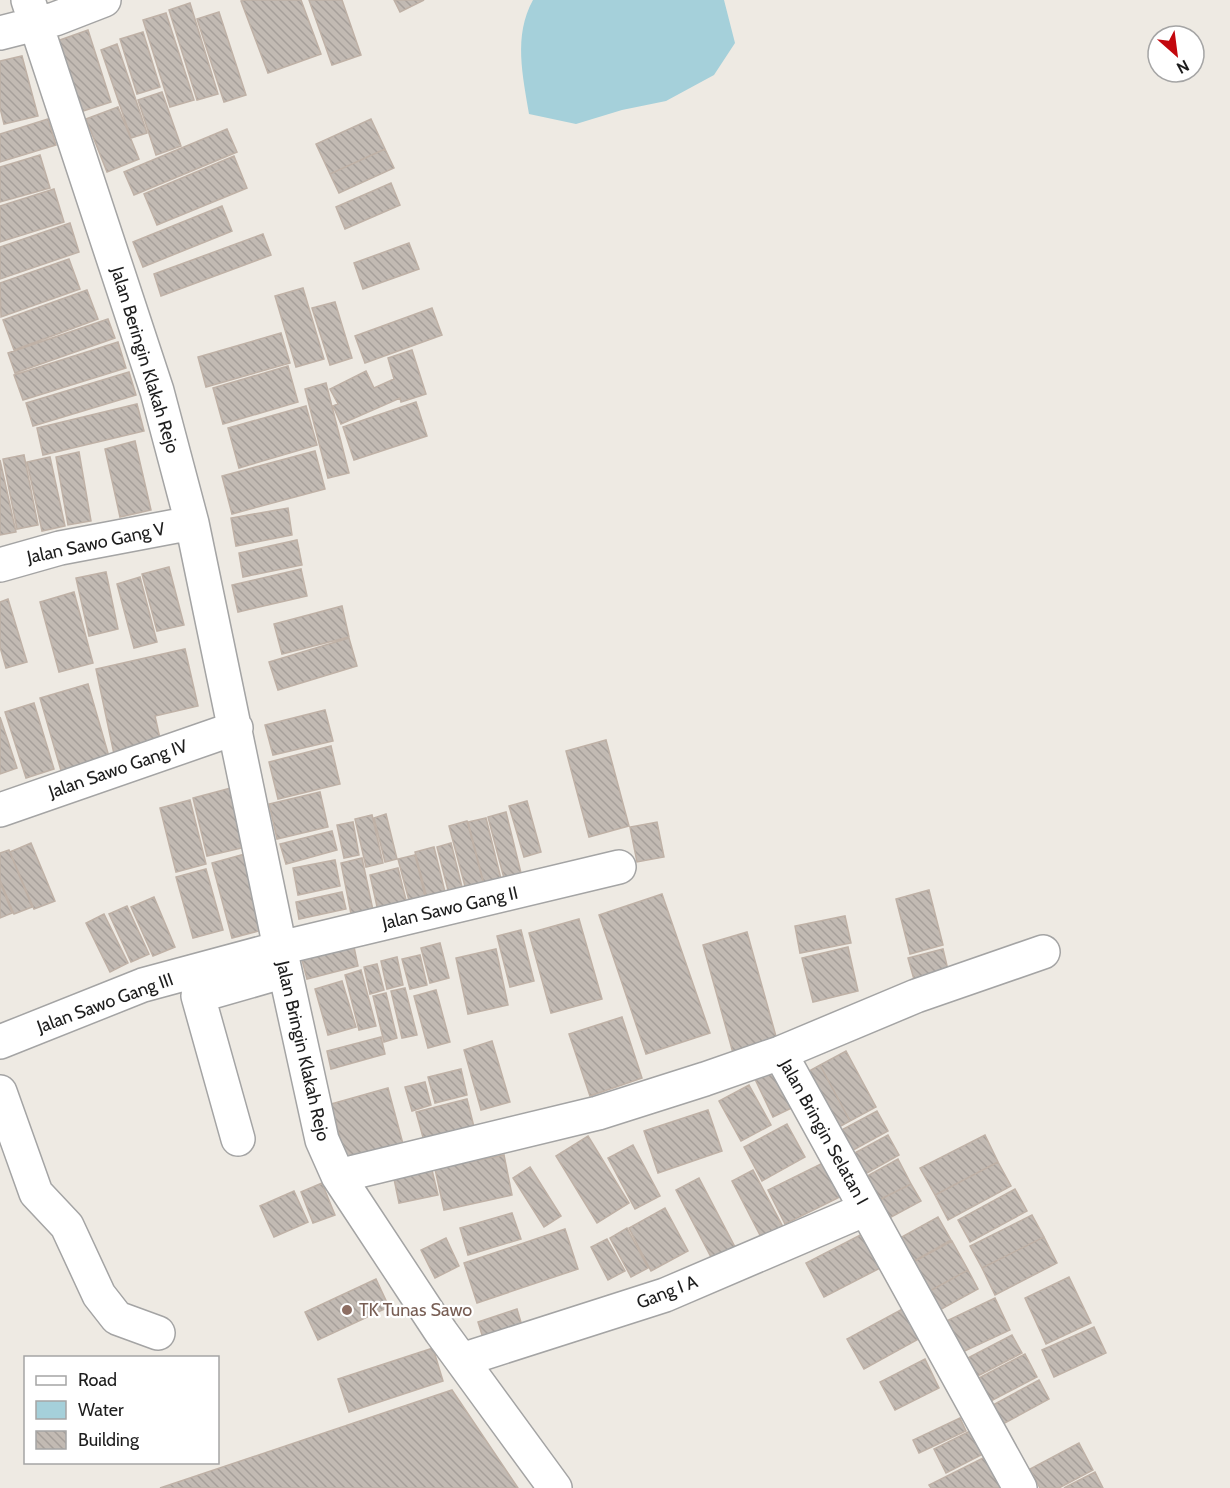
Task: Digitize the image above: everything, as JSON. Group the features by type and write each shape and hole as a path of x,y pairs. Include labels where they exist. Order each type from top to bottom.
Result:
{"street":[{"path":"0,33 32,12 104,0"},
{"name":"Jalan Beringin Klakah Rejo","path":"32,12 157,391 192,523 236,728"},
{"name":"Jalan Sawo Gang V","path":"0,565 60,548 192,523"},
{"name":"Jalan Sawo Gang IV","path":"0,810 236,728"},
{"name":"Jalan Bringin Klakah Rejo","path":"236,728 282,960 322,1140 338,1176 441,1332 555,1488"},
{"name":"Jalan Sawo Gang II","path":"282,960 619,867"},
{"path":"780,1053 916,996 1043,952"},
{"path":"237,1139 198,996 282,960"},
{"name":"Jalan Sawo Gang III","path":"0,1042 143,985 282,960"},
{"name":"Jalan Bringin Selatan I","path":"338,1176 598,1113 780,1053 1020,1488"},
{"path":"0,1092 36,1193 67,1226 99,1295 117,1318 158,1333"},
{"name":"Gang I A","path":"462,1360 665,1295 866,1209"}],"water":[{"path":"533,0 724,0 735,43 714,75 666,101 622,110 576,124 529,114 522,71 521,42 527,14"}],"building":[{"path":"301,0 321,54 268,73 241,1"},
{"path":"309,0 342,0 361,55 332,65"},
{"path":"394,0 424,0 400,12"},
{"path":"190,3 218,94 197,100 169,10"},
{"path":"219,12 246,95 224,102 197,19"},
{"path":"166,13 194,100 170,107 143,20"},
{"path":"88,30 111,102 80,112 57,41"},
{"path":"143,32 160,87 137,94 120,39"},
{"path":"117,44 147,133 131,138 101,50"},
{"path":"22,56 38,116 4,124 0,108 0,61"},
{"path":"162,92 181,146 156,155 138,100"},
{"path":"118,107 139,159 107,172 86,119"},
{"path":"48,119 56,145 0,162 0,134"},
{"path":"371,119 385,149 330,174 316,144"},
{"path":"227,129 237,152 134,195 124,172"},
{"path":"385,149 394,168 339,193 330,174"},
{"path":"40,155 50,188 0,202 0,167"},
{"path":"234,156 247,188 157,225 144,194"},
{"path":"391,183 400,205 345,229 336,207"},
{"path":"54,189 64,222 0,242 0,206"},
{"path":"222,206 232,231 143,267 133,242"},
{"path":"70,223 79,252 0,279 0,247"},
{"path":"263,234 271,255 161,296 154,274"},
{"path":"409,243 419,269 363,289 354,263"},
{"path":"69,259 80,289 1,317 0,283"},
{"path":"303,288 324,359 296,367 275,296"},
{"path":"87,290 98,319 14,350 3,320"},
{"path":"335,302 352,358 330,365 312,308"},
{"path":"432,308 442,335 365,363 355,336"},
{"path":"108,319 115,338 15,373 8,353"},
{"path":"281,333 290,363 206,387 198,357"},
{"path":"118,342 126,368 23,400 14,375"},
{"path":"412,350 426,394 401,402 400,398 341,424 333,406 338,404 330,389 366,371 374,388 394,379 388,358"},
{"path":"288,366 298,402 223,424 213,388"},
{"path":"129,372 136,395 33,426 26,403"},
{"path":"326,383 349,473 328,478 305,389"},
{"path":"416,402 427,436 354,460 343,427"},
{"path":"137,404 144,431 43,455 37,428"},
{"path":"306,406 317,445 239,468 228,428"},
{"path":"135,441 151,510 120,517 105,449"},
{"path":"315,451 325,489 232,514 222,476"},
{"path":"79,452 91,521 68,525 56,457"},
{"path":"24,455 38,525 17,529 3,459"},
{"path":"50,457 65,526 42,531 27,462"},
{"path":"0,460 16,532 0,535"},
{"path":"288,508 292,535 236,546 231,518"},
{"path":"297,540 302,565 243,577 239,553"},
{"path":"169,567 184,625 157,631 142,574"},
{"path":"301,569 307,596 238,612 232,585"},
{"path":"106,572 118,629 89,636 76,578"},
{"path":"140,577 157,642 134,648 117,584"},
{"path":"74,592 93,663 59,672 40,602"},
{"path":"8,599 27,662 6,668 0,647 0,602"},
{"path":"342,606 349,637 282,654 274,624"},
{"path":"349,638 357,666 278,690 269,662"},
{"path":"185,649 198,706 155,716 161,743 114,754 96,669"},
{"path":"88,684 112,767 64,781 40,698"},
{"path":"34,703 54,769 26,778 5,712"},
{"path":"325,710 333,741 273,755 265,725"},
{"path":"0,717 17,768 0,774"},
{"path":"606,740 629,826 589,837 566,751"},
{"path":"331,746 340,784 278,799 269,762"},
{"path":"231,788 246,847 207,856 193,798"},
{"path":"320,792 328,827 277,839 269,804"},
{"path":"190,800 206,864 176,872 160,808"},
{"path":"527,801 541,852 524,857 509,806"},
{"path":"506,812 522,877 505,882 488,817"},
{"path":"386,814 397,859 385,862 374,818"},
{"path":"372,815 383,863 366,867 355,819"},
{"path":"486,818 502,883 485,888 468,822"},
{"path":"467,821 484,885 466,890 449,826"},
{"path":"353,822 359,855 344,858 337,825"},
{"path":"657,822 664,857 637,862 630,827"},
{"path":"332,831 337,850 286,864 280,844"},
{"path":"31,843 55,901 34,909 10,852"},
{"path":"451,843 464,895 450,898 437,847"},
{"path":"434,847 446,896 428,902 415,852"},
{"path":"9,850 32,907 14,914 0,880 0,853"},
{"path":"245,854 266,929 232,938 212,863"},
{"path":"415,855 427,904 411,908 398,859"},
{"path":"362,858 374,915 352,919 341,863"},
{"path":"335,860 340,886 298,895 293,868"},
{"path":"398,868 407,904 378,911 370,875"},
{"path":"206,869 223,930 193,938 176,877"},
{"path":"0,882 12,913 0,918"},
{"path":"929,890 943,945 910,954 896,899"},
{"path":"342,892 346,909 299,919 296,902"},
{"path":"662,894 710,1033 646,1054 599,915"},
{"path":"154,897 175,947 153,956 131,907"},
{"path":"127,906 149,954 131,962 109,914"},
{"path":"104,914 128,963 110,972 86,923"},
{"path":"845,916 851,943 800,953 795,926"},
{"path":"579,919 602,999 551,1013 529,933"},
{"path":"521,930 534,981 510,987 497,936"},
{"path":"747,932 777,1040 733,1053 703,945"},
{"path":"440,943 449,978 430,983 421,948"},
{"path":"354,947 358,966 307,979 302,960"},
{"path":"848,947 858,991 813,1002 802,958"},
{"path":"496,949 508,1005 468,1014 456,958"},
{"path":"943,949 949,974 915,983 908,958"},
{"path":"420,955 427,985 410,989 402,959"},
{"path":"397,957 403,985 387,989 381,961"},
{"path":"377,964 384,990 370,994 364,967"},
{"path":"361,970 376,1026 359,1030 345,975"},
{"path":"342,981 356,1027 328,1035 315,989"},
{"path":"405,988 417,1035 402,1038 391,991"},
{"path":"436,990 450,1042 428,1048 414,996"},
{"path":"386,993 397,1038 384,1042 373,996"},
{"path":"622,1017 642,1078 590,1096 569,1034"},
{"path":"381,1037 385,1054 331,1069 327,1051"},
{"path":"492,1041 510,1102 481,1110 464,1050"},
{"path":"846,1051 876,1107 850,1121 820,1065"},
{"path":"820,1065 850,1121 830,1132 800,1076"},
{"path":"784,1066 800,1104 773,1117 755,1079"},
{"path":"461,1069 467,1095 435,1103 428,1077"},
{"path":"425,1082 431,1105 412,1111 405,1087"},
{"path":"749,1085 771,1125 741,1141 719,1101"},
{"path":"388,1088 403,1144 346,1160 331,1104"},
{"path":"467,1099 476,1135 426,1148 416,1112"},
{"path":"708,1110 722,1151 658,1173 644,1131"},
{"path":"877,1111 888,1131 846,1154 834,1134"},
{"path":"787,1124 805,1157 762,1181 744,1147"},
{"path":"888,1135 899,1155 860,1177 849,1156"},
{"path":"985,1135 998,1162 935,1195 920,1168"},
{"path":"588,1136 629,1203 597,1223 556,1156"},
{"path":"633,1145 660,1196 635,1209 608,1158"},
{"path":"504,1155 512,1195 444,1210 435,1169"},
{"path":"833,1158 850,1192 785,1224 768,1190"},
{"path":"898,1159 911,1184 873,1203 860,1180"},
{"path":"998,1162 1011,1186 948,1220 935,1195"},
{"path":"431,1166 438,1195 399,1203 393,1174"},
{"path":"530,1167 561,1216 544,1227 513,1178"},
{"path":"753,1170 783,1227 761,1237 732,1181"},
{"path":"699,1178 735,1247 712,1259 676,1190"},
{"path":"322,1183 335,1215 313,1223 301,1192"},
{"path":"911,1184 921,1201 882,1222 873,1203"},
{"path":"1015,1189 1027,1211 970,1242 958,1220"},
{"path":"294,1191 308,1222 274,1237 260,1206"},
{"path":"665,1208 688,1251 651,1271 629,1228"},
{"path":"512,1213 521,1239 468,1255 460,1228"},
{"path":"1032,1215 1044,1237 982,1268 970,1246"},
{"path":"938,1217 951,1240 902,1268 889,1244"},
{"path":"627,1228 648,1268 631,1277 610,1238"},
{"path":"565,1229 578,1269 477,1303 464,1263"},
{"path":"868,1231 886,1265 824,1297 806,1263"},
{"path":"1044,1237 1057,1263 995,1295 982,1268"},
{"path":"446,1238 459,1266 435,1278 421,1250"},
{"path":"607,1239 625,1271 608,1280 591,1247"},
{"path":"952,1241 968,1270 917,1298 900,1269"},
{"path":"968,1270 978,1289 927,1317 917,1298"},
{"path":"1069,1277 1091,1323 1046,1344 1025,1298"},
{"name":"TK Tunas Sawo","path":"376,1279 389,1307 318,1340 305,1312"},
{"path":"995,1298 1010,1330 954,1356 940,1324"},
{"path":"908,1306 924,1336 864,1369 847,1339"},
{"path":"517,1309 526,1339 487,1351 478,1322"},
{"path":"1094,1327 1106,1353 1054,1377 1042,1350"},
{"path":"1012,1335 1022,1353 970,1380 960,1362"},
{"path":"433,1348 443,1381 349,1412 338,1379"},
{"path":"1025,1354 1037,1377 985,1404 973,1381"},
{"path":"925,1359 939,1388 895,1410 880,1382"},
{"path":"1039,1380 1049,1399 1001,1425 991,1406"},
{"path":"452,1390 518,1488 160,1488"},
{"path":"960,1418 966,1431 919,1453 913,1440"},
{"path":"978,1427 989,1451 946,1473 934,1449"},
{"path":"1079,1443 1093,1470 1059,1488 1040,1488 1030,1469"},
{"path":"993,1453 1008,1484 1000,1488 931,1488 929,1485"},
{"path":"1095,1472 1103,1488 1064,1488"}],"place":[{"name":"TK Tunas Sawo","path":"347,1310"}]}
